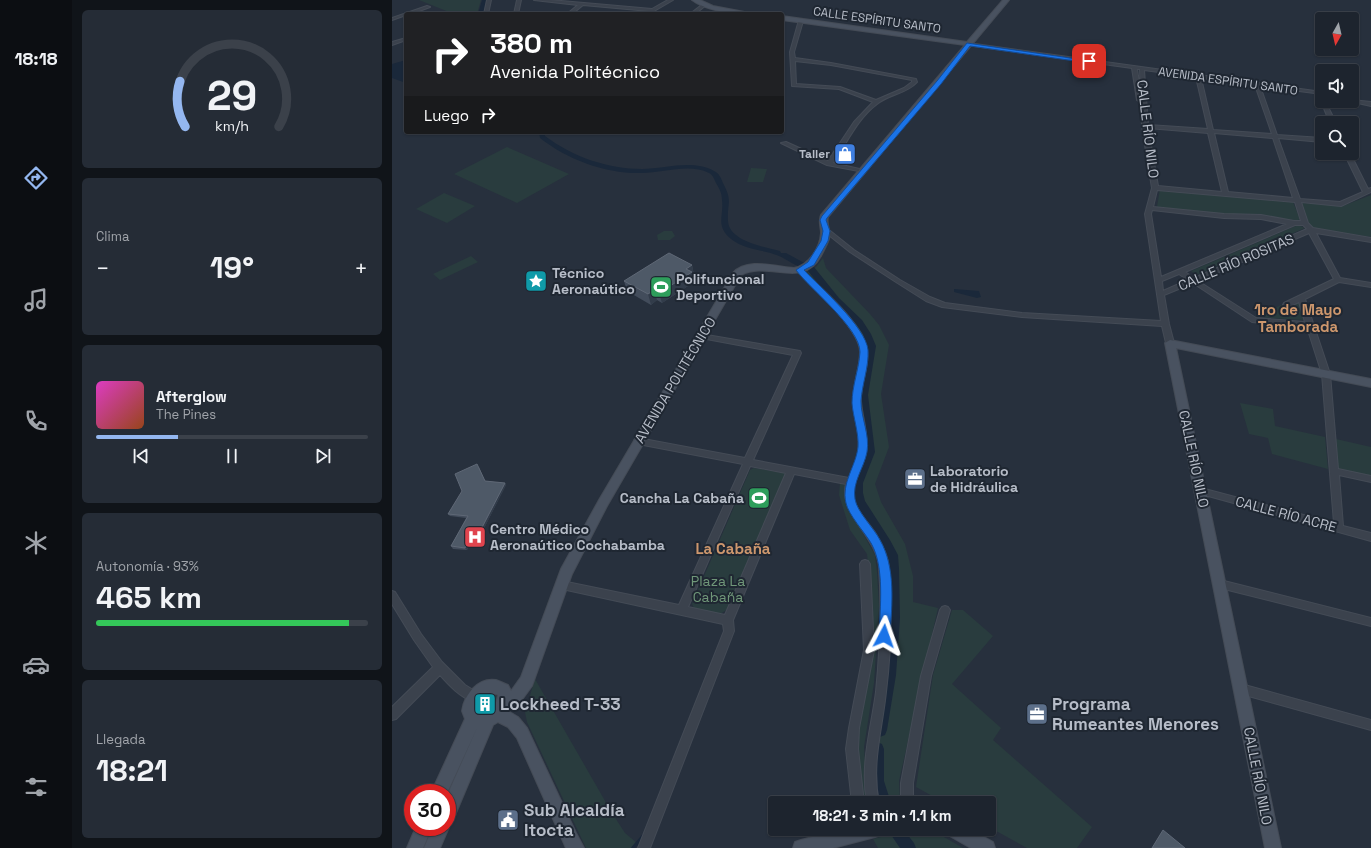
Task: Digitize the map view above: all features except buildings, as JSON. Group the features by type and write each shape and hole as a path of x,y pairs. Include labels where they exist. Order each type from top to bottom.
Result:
{"main road":[{"path":"695,0 704,5 737,12"},
{"path":"804,267 824,241 827,231 823,220 824,217 939,83 968,44 1006,0"},
{"name":"CALLE ESPÍRITU SANTO","path":"784,18 968,44"},
{"name":"AVENIDA POLITÉCNICO","path":"506,700 516,696 527,682 566,573 638,441 738,273 742,270 756,267 804,267"},
{"path":"1170,343 1371,383"},
{"name":"CALLE RÍO NILO","path":"1170,343 1273,848"},
{"path":"445,784 486,717 506,700 503,690 496,687 485,688 474,697 469,711 486,717 513,722 522,733 570,840 576,848"},
{"path":"456,792 486,717"},
{"path":"415,848 420,836"},
{"path":"432,848 437,836"},
{"path":"801,848 845,836"},
{"path":"966,836 987,848"}],"street":[{"path":"486,12 489,0"},
{"path":"516,12 519,0"},
{"path":"536,0 652,10"},
{"path":"649,12 671,0"},
{"path":"572,12 582,4"},
{"path":"695,12 704,5"},
{"path":"413,12 428,7"},
{"path":"392,19 404,15"},
{"path":"801,21 792,52 794,85 840,88 877,102"},
{"path":"393,42 404,39"},
{"name":"AVENIDA ESPÍRITU SANTO","path":"968,44 1315,96"},
{"path":"792,59 831,64 914,79 915,82 911,86 877,102 860,118 840,150 829,164"},
{"path":"1134,69 1141,109 1146,113"},
{"name":"CALLE RÍO NILO","path":"1141,70 1146,113 1145,126 1155,188 1148,214 1165,324 1170,343"},
{"path":"1198,78 1225,194"},
{"path":"1257,86 1305,223 1311,230 1338,280"},
{"path":"1359,98 1371,100"},
{"path":"1359,102 1371,104"},
{"path":"1145,126 1315,139"},
{"path":"784,143 829,164 862,171"},
{"path":"1155,188 1341,204 1369,191 1351,160"},
{"path":"1149,208 1224,216 1261,217 1294,223"},
{"name":"CALLE RÍO ROSITAS","path":"1158,280 1294,223 1305,223"},
{"path":"1311,230 1371,240"},
{"name":"CALLE RÍO ROSITAS","path":"1161,294 1311,230"},
{"path":"827,231 852,251 898,281 928,299 944,305 1022,315 1165,324"},
{"path":"804,267 852,325 862,341 864,350 857,402 863,444 862,453 851,482 849,494 851,504 876,542 884,560 886,607 880,693 870,750 872,796"},
{"path":"1179,271 1254,320 1310,325"},
{"path":"1286,304 1338,280 1371,285"},
{"path":"1301,298 1326,374 1339,528"},
{"path":"681,611 797,353 701,336"},
{"path":"638,441 851,482"},
{"path":"644,848 729,631 728,620 791,470"},
{"path":"1334,471 1371,479"},
{"name":"CALLE RÍO ACRE","path":"1201,491 1371,537"},
{"path":"857,796 852,749 856,713 869,650 865,564"},
{"path":"562,584 728,620"},
{"path":"1220,584 1371,622"},
{"path":"392,595 408,622 440,667 462,691 474,697"},
{"path":"907,796 907,783 926,676 945,610"},
{"path":"392,714 440,667"},
{"path":"1241,689 1371,725"}],"green space":[{"path":"419,0 481,0 478,12 449,12"},
{"path":"507,147 569,174 517,203 454,174"},
{"path":"751,168 767,169 763,182 747,182"},
{"path":"1160,189 1293,202 1300,219 1296,221 1264,216 1224,214 1157,207"},
{"path":"444,193 475,206 447,223 416,209"},
{"path":"1371,195 1371,237 1314,228 1309,224 1302,203 1343,206"},
{"path":"1298,225 1305,228 1196,275 1191,271"},
{"path":"664,231 672,231 675,236 670,240 658,240 657,235"},
{"path":"471,256 478,262 440,280 433,274"},
{"path":"823,258 826,268 879,325 889,345 881,394 889,447 875,484 881,502 905,544 913,576 913,602 938,608 899,781 900,796 877,796 874,773 885,693 879,540 854,503 853,494 855,482 865,456 860,402 867,350 865,340 854,324 807,272 816,267"},
{"path":"1299,301 1304,320 1256,317 1281,305 1284,306"},
{"path":"1240,403 1273,409 1275,426 1325,437 1328,469 1272,454 1268,438 1249,434"},
{"path":"1336,439 1371,447 1371,476 1338,470"},
{"name":"Plaza La Cabaña","path":"754,468 785,473 786,476 728,609 720,614 694,608 692,604 750,470"},
{"path":"840,483 848,484 846,494 847,505 875,555 877,572 879,606 874,683 864,747 868,796 862,796 857,749 858,729 873,645 872,599 867,554 850,530 839,495"},
{"path":"952,610 963,610 993,636 952,684 1001,728 993,740 1092,827 1077,848 1027,848 996,831 996,796 932,796 916,787 933,675"},
{"path":"535,679 612,813 625,833 637,843 633,848 586,848 527,722 525,712"},
{"path":"493,693 498,697 494,710 483,715 477,712 476,709 479,699"},
{"path":"884,836 942,836 963,848 878,848 873,839"}],"water":[{"path":"404,61 404,82 392,78 392,64"},
{"path":"954,289 979,291 981,297 977,298 954,292"}],"waterway":[{"path":"482,12 485,0"},
{"path":"542,134 542,137 568,153 605,167 631,171 694,167 711,172 717,177 725,195 726,204 724,221 730,233 746,244 777,253"},
{"path":"783,255 804,265"},
{"path":"811,269 836,300 859,322 867,334 871,346 863,395 870,452 858,483 858,493 860,502 892,555 893,569 894,618 890,675 880,730"},
{"path":"877,749 877,781 882,796"},
{"path":"633,848 645,834"},
{"path":"900,836 909,848"}],"place":[{"name":"Taller","path":"845,154"},
{"name":"Técnico Aeronaútico","path":"536,281"},
{"name":"Polifuncional Deportivo","path":"661,287"},
{"name":"Laboratorio de Hidráulica","path":"915,479"},
{"name":"Cancha La Cabaña","path":"759,498"},
{"name":"Centro Médico Aeronaútico Cochabamba","path":"475,537"},
{"name":"Lockheed T-33","path":"485,704"},
{"name":"Programa Rumeantes Menores","path":"1037,714"},
{"name":"Sub Alcaldía Itocta","path":"508,820"}],"district":[{"name":"1ro de Mayo Tamborada","path":"1298,318"},
{"name":"La Cabaña","path":"733,548"}],"route":[{"path":"884,636 886,607 884,560 876,542 851,504 849,494 851,482 862,453 863,444 857,402 857,391 864,350 862,341 852,325 799,270 811,264 826,237 827,231 823,220 824,217 939,83 968,44 1089,61"}]}
